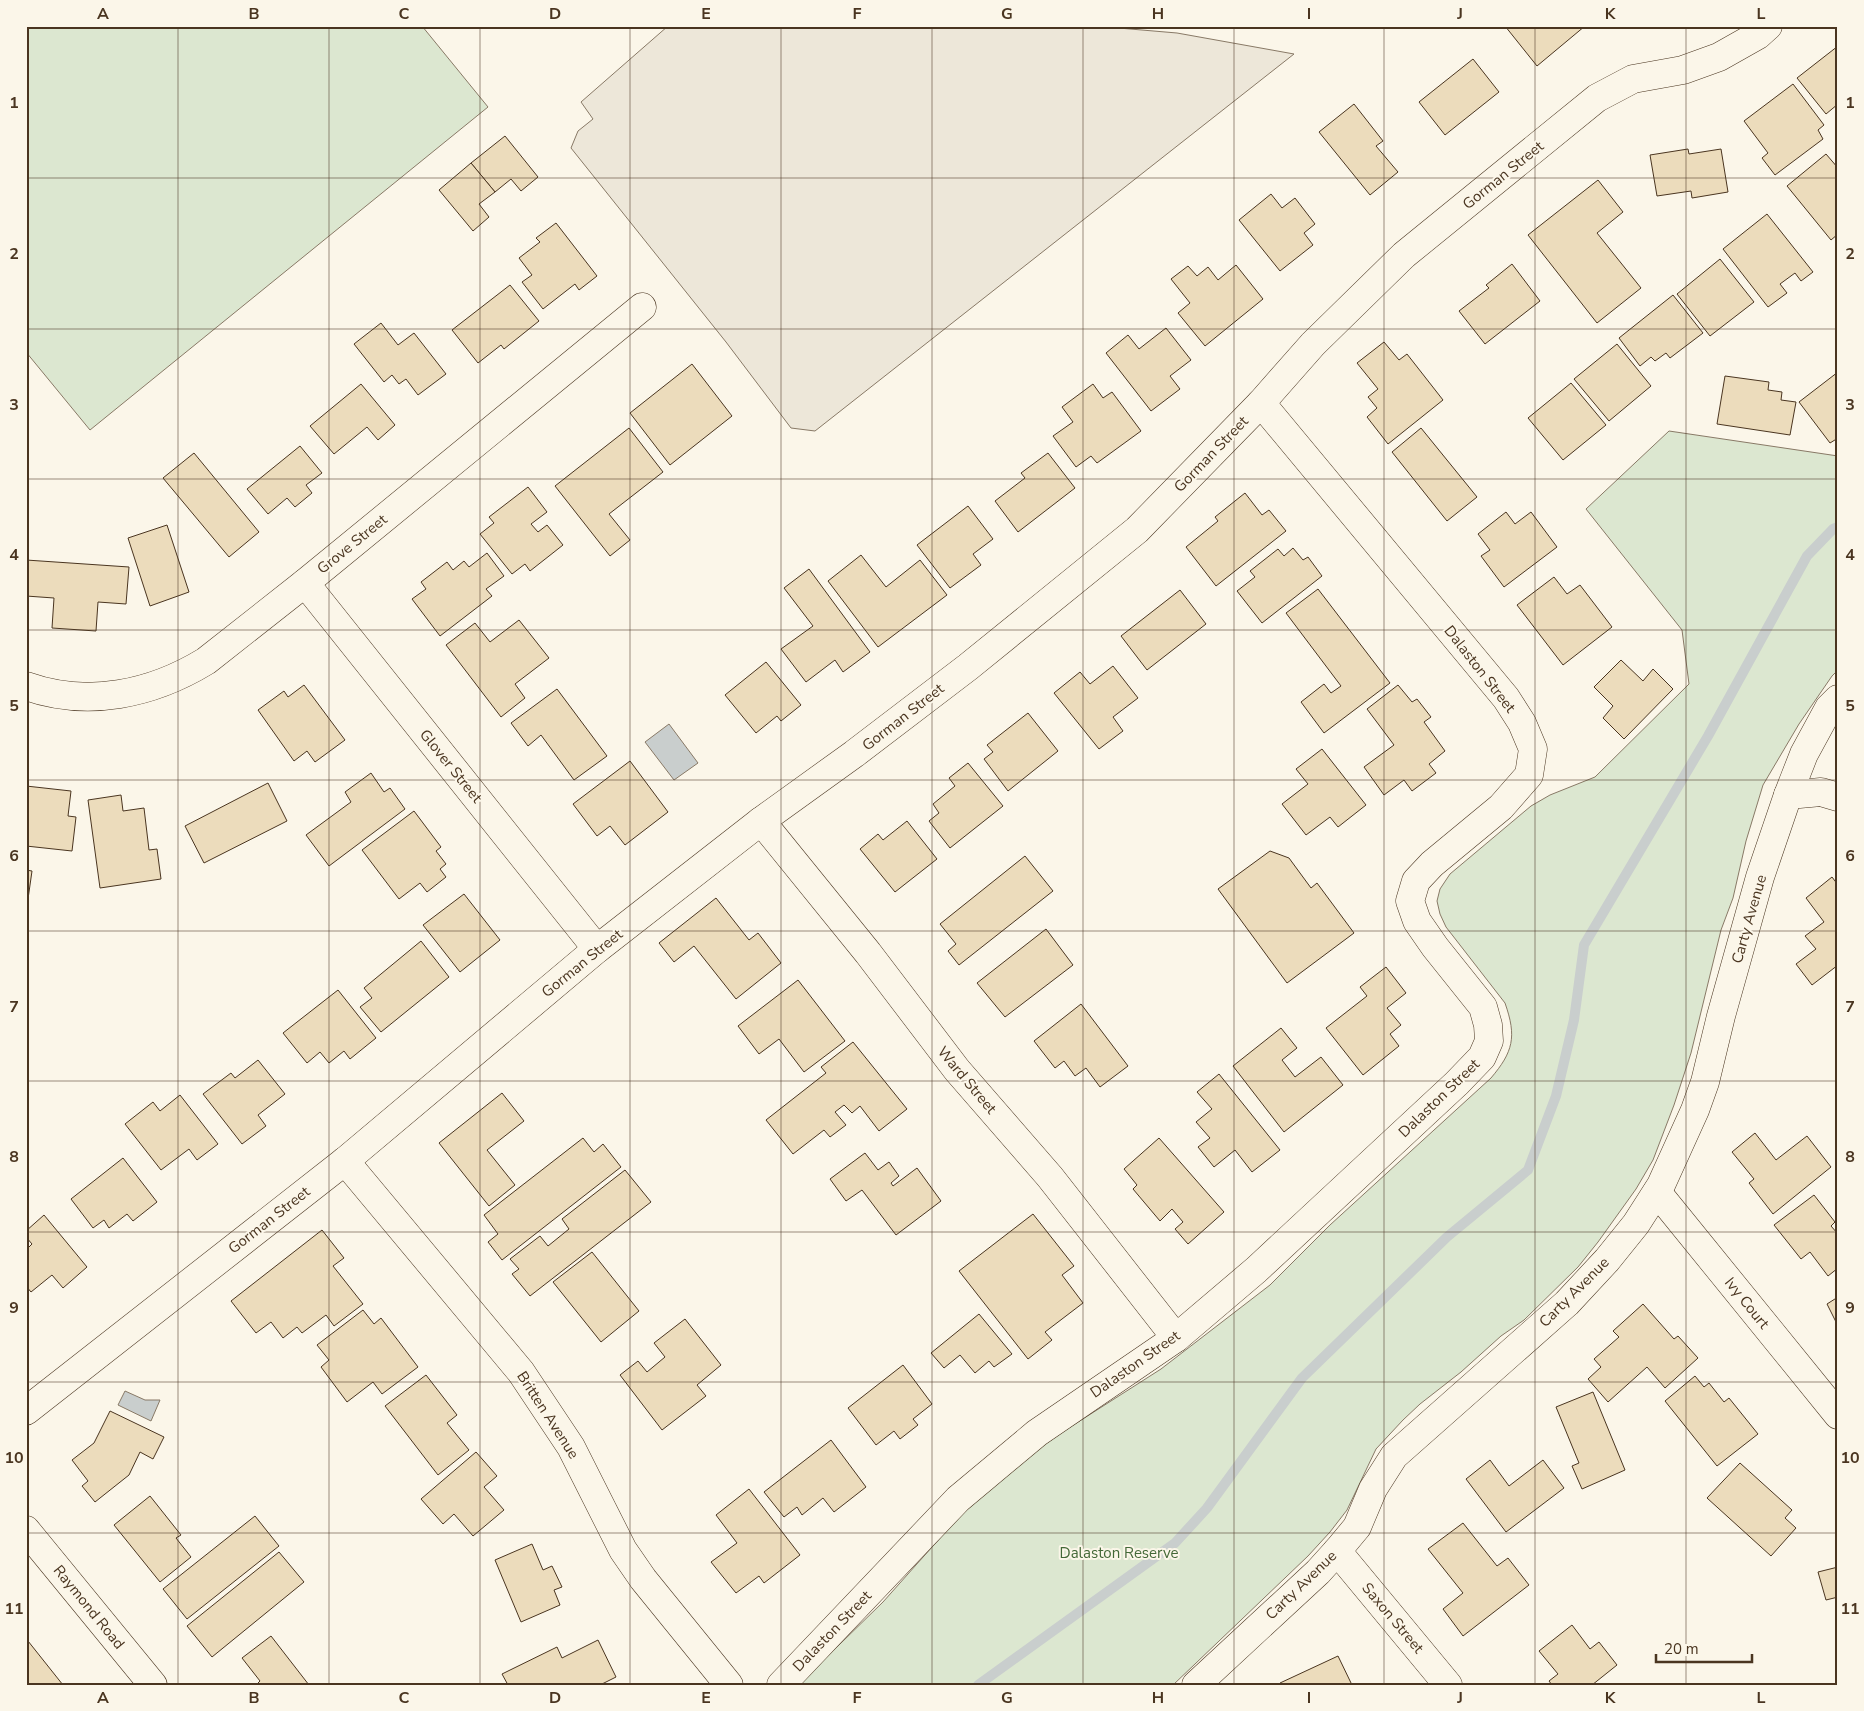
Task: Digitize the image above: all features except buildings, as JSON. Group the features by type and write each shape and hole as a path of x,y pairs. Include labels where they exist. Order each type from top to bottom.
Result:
{"street":[{"name":"Gorman Street","path":"26,1412 345,1160 597,949 761,821 854,754 968,667 1137,530 1261,403 1313,344 1404,256 1597,98 1634,79 1683,70 1719,57 1758,35 1768,26"},
{"name":"Grove Street","path":"26,686 72,697 106,697 130,693 168,682 206,661 305,583 642,307"},
{"name":"Dalaston Street","path":"781,1685 958,1498 1037,1433 1176,1338 1264,1263 1457,1083 1482,1057 1489,1041 1488,1025 1483,1007 1435,947 1417,921 1410,901 1416,881 1421,875 1501,807 1529,775 1533,749 1522,723 1506,698 1261,403"},
{"name":"Glover Street","path":"305,583 597,949"},
{"name":"Carty Avenue","path":"1196,1685 1318,1572 1357,1528 1373,1489 1394,1456 1567,1303 1619,1246 1657,1192 1682,1142 1702,1091 1760,877 1788,795 1804,754 1829,708 1838,699"},
{"path":"1788,795 1821,792 1838,797"},
{"name":"Ward Street","path":"761,821 868,953 957,1070 1050,1177 1176,1338"},
{"name":"Britten Avenue","path":"345,1160 521,1372 571,1447 623,1550 643,1579 729,1685"},
{"name":"Ivy Court","path":"1657,1192 1838,1414"},
{"name":"Raymond Road","path":"26,1530 153,1685"},
{"name":"Saxon Street","path":"1337,1551 1448,1685"}],"green space":[{"path":"26,26 422,26 488,107 90,430 26,352"},
{"name":"Dalaston Reserve","path":"1669,431 1838,456 1838,670 1799,724 1763,785 1746,841 1733,898 1721,930 1691,1053 1653,1160 1636,1189 1578,1267 1524,1320 1501,1336 1403,1420 1376,1449 1347,1510 1330,1532 1308,1556 1173,1685 798,1685 883,1602 957,1519 1003,1477 1031,1454 1064,1431 1161,1369 1270,1285 1330,1225 1491,1078 1498,1069 1511,1044 1512,1035 1509,1015 1505,1003 1446,927 1437,901 1440,889 1450,874 1531,806 1550,795 1595,777 1689,684 1682,630 1586,509"}],"shaded area":[{"path":"668,26 1095,26 1177,33 1294,54 815,431 791,428 726,342 571,148 578,131 593,119 581,102"},
{"path":"669,724 698,763 674,780 645,742"},
{"path":"125,1391 145,1400 160,1400 151,1421 118,1405"}],"waterway":[{"path":"978,1685 1175,1543 1207,1508 1302,1378 1447,1237 1528,1170 1556,1096 1574,1020 1584,945 1708,736 1807,556 1833,529 1838,527"}]}
